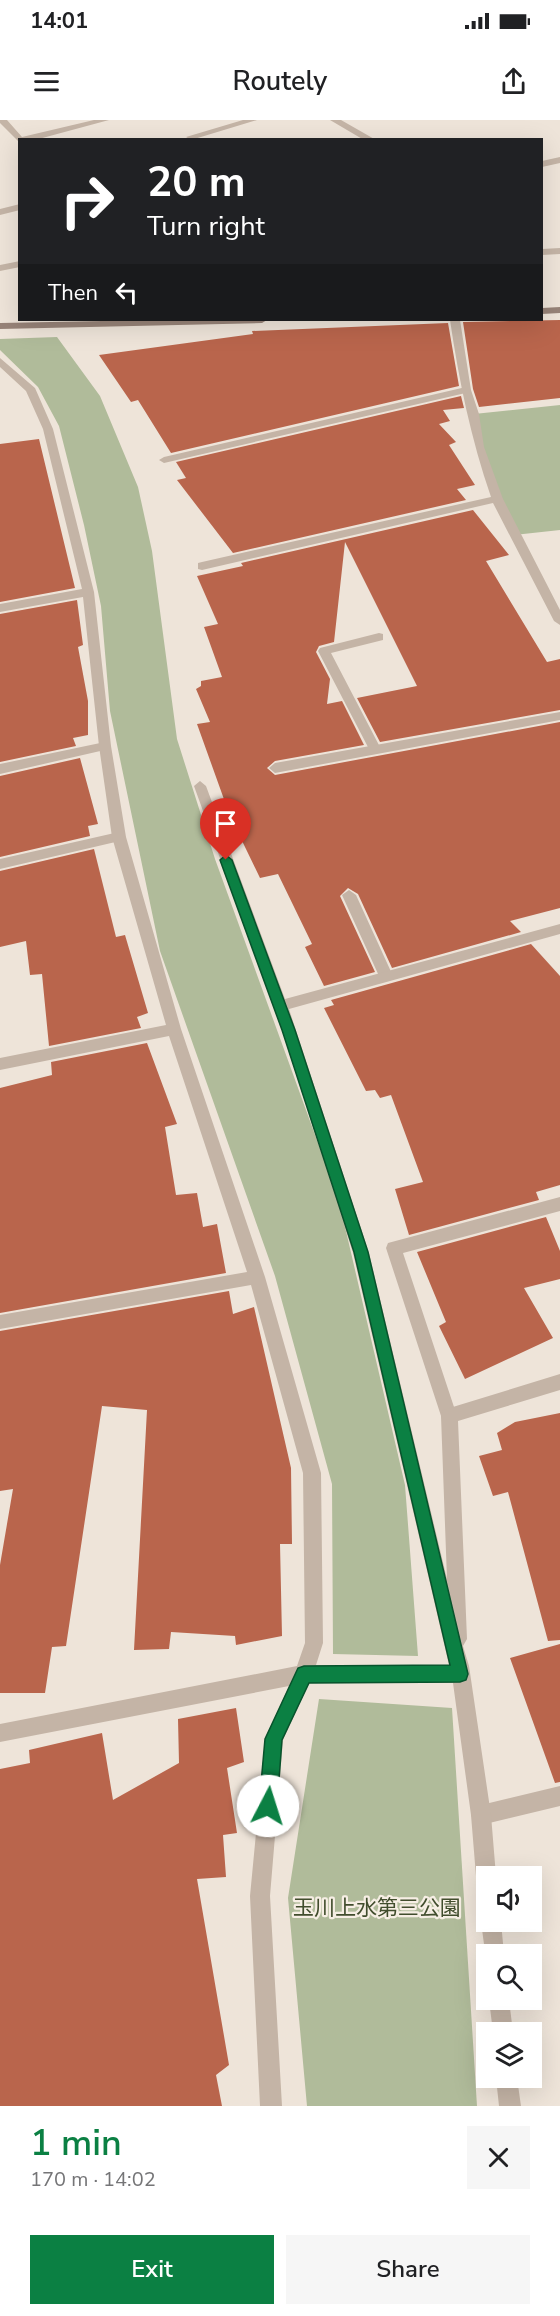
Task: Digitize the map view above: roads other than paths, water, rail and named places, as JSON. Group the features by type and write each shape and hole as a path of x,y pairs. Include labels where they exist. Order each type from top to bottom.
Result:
{"main road":[{"path":"543,311 560,310"},
{"path":"0,326 218,321"}],"street":[{"path":"2,120 19,138"},
{"path":"29,138 105,120"},
{"path":"190,137 253,120"},
{"path":"334,120 368,138"},
{"path":"551,162 560,174"},
{"path":"0,212 18,208"},
{"path":"543,252 560,251"},
{"path":"0,268 18,264"},
{"path":"455,321 466,390 474,414 478,447 497,499 525,558 560,621"},
{"path":"0,361 31,390 43,413 88,592 105,746 119,837 174,1029 257,1277 312,1473 314,1643 304,1674 274,1739 260,1896 272,2106"},
{"path":"164,460 466,390"},
{"path":"202,566 497,499"},
{"path":"0,608 88,592"},
{"path":"375,748 324,651 379,637"},
{"path":"275,768 560,716"},
{"path":"0,769 105,746"},
{"path":"200,786 326,1139 361,1252 460,1674 481,1815 485,1866"},
{"path":"0,864 119,837"},
{"path":"349,895 386,976"},
{"path":"279,1006 560,929"},
{"path":"0,1064 174,1029"},
{"path":"460,1674 449,1416 394,1248 560,1204"},
{"path":"0,1322 257,1277"},
{"path":"449,1416 560,1382"},
{"path":"0,1733 304,1674 460,1674"},
{"path":"481,1815 560,1796"},
{"path":"508,2088 510,2106"}],"park label":[{"name":"玉川上水第三公園","path":"377,1908"}]}
